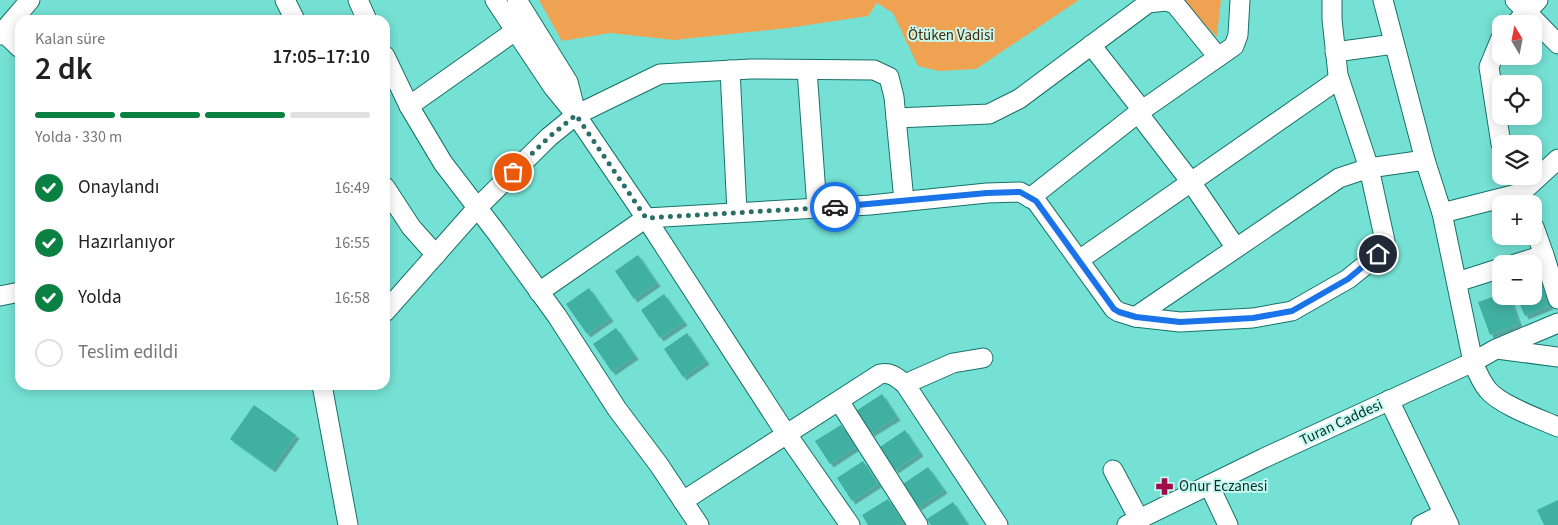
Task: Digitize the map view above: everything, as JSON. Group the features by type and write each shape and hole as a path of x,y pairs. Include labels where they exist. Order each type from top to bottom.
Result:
{"street":[{"path":"17,15 30,0"},
{"path":"285,0 292,15"},
{"path":"358,0 365,15"},
{"path":"494,0 646,218 786,434 850,525"},
{"path":"517,0 568,82 576,115"},
{"path":"1030,198 1140,111 1234,46 1238,35 1240,0"},
{"path":"540,292 646,218 817,208 987,193 1020,192 1036,201 1114,309 1119,312 1136,317 1180,322 1253,318 1292,311 1348,279 1378,254 1385,241 1370,168 1339,80 1335,52 1332,0"},
{"path":"1383,0 1425,160 1442,213 1473,362 1481,381 1490,392 1506,403 1558,427"},
{"path":"896,118 989,114 1019,99 1148,3 1166,1 1175,4 1218,57"},
{"path":"1524,9 1558,44"},
{"path":"15,17 1,33 15,44"},
{"path":"409,106 515,31"},
{"path":"1335,52 1394,44"},
{"path":"1091,46 1191,182 1236,248"},
{"path":"1492,60 1489,67 1500,135"},
{"path":"390,66 409,106 443,163 540,292 617,409 659,465 699,525"},
{"path":"730,70 737,212"},
{"path":"390,306 477,208 549,137 576,115 660,74 730,70 874,70 888,77 894,97 904,201"},
{"path":"807,70 817,208"},
{"path":"1079,260 1339,80"},
{"path":"1442,213 1520,191 1558,159"},
{"path":"1136,317 1340,178 1370,168 1425,160"},
{"path":"390,195 411,228 436,255"},
{"path":"1540,245 1558,299"},
{"path":"1457,282 1492,271"},
{"path":"0,296 15,293"},
{"name":"Turan Caddesi","path":"1132,522 1473,362 1496,349 1558,323"},
{"path":"1558,328 1556,340 1558,346"},
{"path":"1496,349 1558,357"},
{"path":"905,384 953,363 983,358"},
{"path":"683,501 880,374 886,373 893,374 905,384 998,525"},
{"path":"323,390 348,525"},
{"path":"1389,400 1446,520 1421,525"},
{"path":"839,401 918,525"},
{"path":"1113,470 1132,522"},
{"path":"1209,485 1228,525"}],"green space":[{"name":"Ötüken Vadisi","path":"539,0 1079,0 976,69 939,71 918,66 893,13 877,3 868,16 788,28 674,40 610,33 562,41"},
{"path":"1181,0 1221,0 1217,37"}],"building":[{"path":"638,255 657,283 634,299 615,271"},
{"path":"589,288 610,318 587,334 566,304"},
{"path":"1542,288 1550,306 1525,316 1520,305 1542,305"},
{"path":"664,294 684,322 660,338 641,310"},
{"path":"1492,297 1492,305 1512,305 1519,324 1490,335 1478,302"},
{"path":"616,328 635,356 612,372 593,344"},
{"path":"687,333 706,361 683,377 664,349"},
{"path":"882,394 897,417 871,433 856,411"},
{"path":"254,405 296,435 272,469 230,439"},
{"path":"841,425 856,447 830,464 815,441"},
{"path":"905,430 920,453 895,470 880,447"},
{"path":"863,461 878,484 852,501 837,478"},
{"path":"928,467 944,490 918,507 903,484"},
{"path":"888,499 903,522 897,525 868,525 862,515"},
{"path":"1558,500 1558,525 1544,525 1537,510"},
{"path":"953,502 968,525 931,525 927,519"}],"way so far":[{"path":"513,172 549,137 576,115 646,218 835,207"}],"place":[{"name":"Onur Eczanesi","path":"1165,486"}],"route":[{"path":"835,207 987,193 1020,192 1036,201 1114,309 1136,317 1180,322 1253,318 1292,311 1348,279 1378,254"}]}
